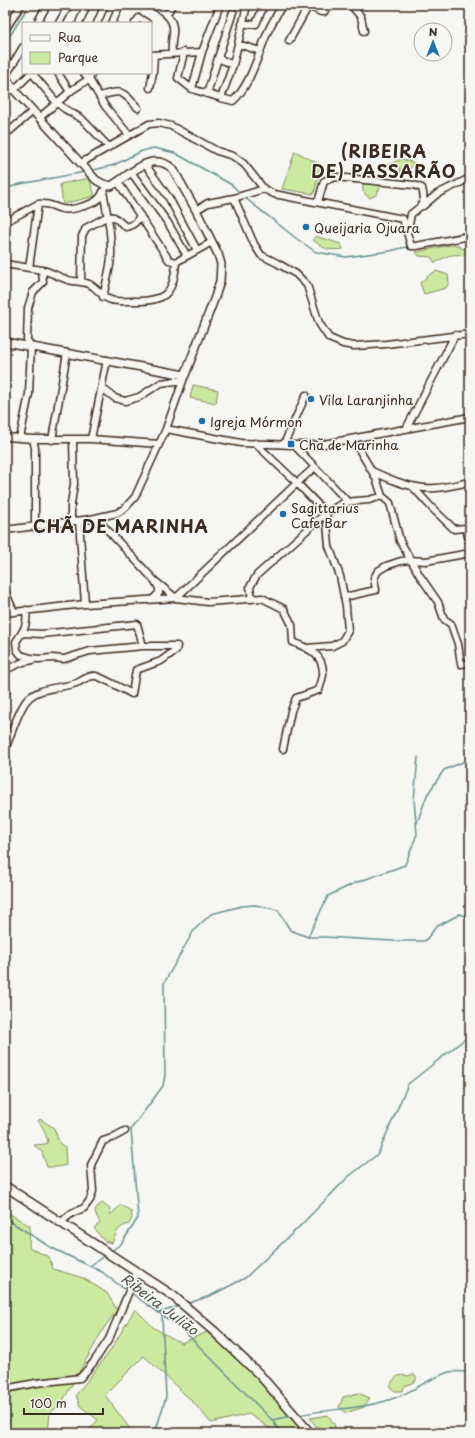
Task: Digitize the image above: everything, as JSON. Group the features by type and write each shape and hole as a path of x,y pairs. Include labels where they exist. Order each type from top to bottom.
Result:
{"main road":[{"path":"5,1186 172,1295 215,1332 259,1374 310,1433"}],"street":[{"path":"5,30 21,5"},
{"path":"37,22 47,5"},
{"path":"60,22 69,5"},
{"path":"79,22 87,5"},
{"path":"97,22 105,5"},
{"path":"112,22 120,5"},
{"path":"154,5 166,13 173,22 174,29 171,47 172,53"},
{"path":"166,13 167,14 172,5"},
{"path":"192,89 202,52 220,5"},
{"path":"221,98 233,65 247,5"},
{"path":"242,24 256,24 264,5"},
{"path":"184,52 178,78 192,89 231,101 235,100 250,76 268,30 282,5"},
{"path":"289,41 308,5 321,12 324,12 328,5"},
{"path":"351,5 361,17 364,31"},
{"path":"207,94 233,12"},
{"path":"136,22 139,18 145,22"},
{"path":"238,44 260,51"},
{"path":"22,49 5,77 10,88 105,188 111,236 111,257 103,296"},
{"path":"150,88 153,72 152,55 202,52"},
{"path":"218,58 233,65"},
{"path":"5,65 14,63"},
{"path":"10,88 31,74"},
{"path":"33,74 57,103 82,119 109,147"},
{"path":"59,74 70,92"},
{"path":"40,118 90,76 105,106 129,135"},
{"path":"100,96 120,92 138,108"},
{"path":"5,135 33,111"},
{"path":"82,164 149,124 159,123 171,126 217,151 232,156 244,164 264,189 274,194 403,219 411,246 470,236"},
{"path":"5,222 38,204 53,204 63,209 72,209 96,201 101,197 105,188 118,182 131,172 153,161 162,162 173,169 196,210 218,254 221,264 220,281 216,297 184,377 166,429 135,497 117,513 79,521 5,530"},
{"path":"146,164 169,198 197,250"},
{"path":"131,172 168,223 186,256"},
{"path":"318,202 324,181 336,177 414,185 422,188 425,199 422,207"},
{"path":"408,237 411,214 438,194 470,178"},
{"path":"118,182 169,260 176,262 212,242"},
{"path":"196,210 208,203 234,198 264,189"},
{"path":"234,198 254,244 261,255 277,262 296,274 307,286 319,324 329,338 343,344 354,346 386,344 470,334"},
{"path":"29,268 38,204"},
{"path":"81,282 82,236 86,228 108,216 114,217 126,227 132,226 137,221 140,214"},
{"path":"5,264 42,270 68,280 89,284 103,296 112,300 144,301 156,300 168,293 173,281 176,262"},
{"path":"20,438 29,394 31,346 27,340 28,308 33,292 43,282 42,270"},
{"path":"406,429 455,335"},
{"path":"5,342 107,360 184,377"},
{"path":"52,440 67,353"},
{"path":"91,439 107,360"},
{"path":"102,388 115,398 125,401 139,397 162,383 184,377"},
{"path":"284,444 306,395"},
{"path":"166,429 241,442 318,445 470,417"},
{"path":"5,437 33,440 91,439 159,444"},
{"path":"33,440 35,448 35,527"},
{"path":"71,522 71,504 74,484 74,440"},
{"path":"344,440 356,446 376,478 382,496 390,503 400,541 438,602 444,619 451,624 458,644 461,664 470,663"},
{"path":"255,443 326,513 329,546 340,576 348,631 342,641 332,646 307,648"},
{"path":"294,445 348,502"},
{"path":"176,598 315,467"},
{"path":"372,471 386,478 412,486 434,488 470,482"},
{"path":"412,486 454,529 466,528 470,545"},
{"path":"252,599 250,587 257,575 326,513 345,502 369,500 382,496"},
{"path":"91,519 101,523 109,530 155,581 176,598"},
{"path":"79,521 86,604"},
{"path":"344,597 376,590 374,578 378,571 401,561 426,561 470,553"},
{"path":"152,599 159,593 159,588 155,581"},
{"path":"5,591 14,612"},
{"path":"5,613 86,604 152,599 176,598 208,602 262,598 284,609 292,625 293,642 318,655 323,672 319,690 296,698 291,711 283,749"},
{"path":"26,610 27,618 23,633 16,642 17,650 22,655 39,659"},
{"path":"23,633 42,634 137,624 144,646"},
{"path":"5,670 23,662 52,658 64,659 90,651 144,646 176,646 176,650 161,661 136,670 132,694 95,676 84,678 78,682 51,688 33,696 27,700 22,708 5,749"},
{"path":"5,674 5,696"},
{"path":"61,1222 72,1213 84,1208 90,1200 93,1191 91,1165 102,1141 112,1138 125,1131"},
{"path":"5,1389 36,1382 80,1378 93,1363 109,1339 137,1272"}],"green space":[{"path":"295,151 321,165 314,194 282,189"},
{"path":"402,159 414,163 406,174 401,173 398,166 392,169 384,166"},
{"path":"89,178 95,196 63,204 60,184"},
{"path":"364,182 367,184 375,183 381,186 376,195 370,198 364,193"},
{"path":"315,236 341,244 343,249 334,250 323,247 313,240"},
{"path":"470,244 470,252 464,256 452,255 435,263 431,257 419,256 416,252 450,245 457,245 463,249"},
{"path":"436,271 448,275 449,283 446,288 424,294 420,283"},
{"path":"193,385 218,390 216,403 190,398"},
{"path":"40,1119 54,1128 60,1144 65,1147 66,1165 47,1167 42,1152 34,1145 46,1144 48,1141 43,1128 38,1121"},
{"path":"102,1203 110,1209 110,1215 121,1205 131,1211 132,1218 129,1224 119,1229 112,1243 104,1241 94,1228 100,1223 95,1213 96,1208"},
{"path":"5,1211 30,1226 29,1248 49,1257 53,1269 83,1278 107,1293 117,1310 104,1328 61,1404 50,1413 48,1433 12,1433 5,1420"},
{"path":"135,1309 154,1328 181,1343 207,1332 269,1390 305,1433 276,1433 249,1414 211,1423 193,1402 144,1356 105,1395 133,1433 86,1433 98,1420 80,1406 76,1395 110,1351"},
{"path":"413,1374 416,1376 416,1381 405,1386 402,1391 395,1391 390,1387 396,1377"},
{"path":"358,1393 370,1398 364,1407 346,1413 339,1407 343,1397"},
{"path":"328,1415 334,1424 337,1433 321,1433 310,1418"}],"waterway":[{"path":"5,40 11,34 29,5"},
{"path":"90,171 114,165 142,151 154,148 175,153 232,185 241,194"},
{"path":"5,189 20,184 85,172"},
{"path":"244,197 297,239 316,252 346,257 390,251 410,246"},
{"path":"437,239 470,231"},
{"path":"308,937 328,896 355,883 405,865 417,834 414,800 418,757"},
{"path":"417,823 427,795 444,770 470,759"},
{"path":"111,1251 121,1244 138,1218 131,1129 163,1086 165,1075 164,983 194,930 211,914 242,906 255,905 278,910 290,930 308,937 392,941 425,941 436,927 460,914 470,919"},
{"path":"186,1304 210,1296 245,1278 298,1228 348,1177 378,1154 408,1084 470,1035"},
{"name":"Ribeira Julião","path":"5,1218 50,1247 102,1272 127,1291"},
{"path":"90,1266 105,1255"},
{"name":"Ribeira Julião","path":"131,1293 184,1331 272,1420 281,1433"},
{"path":"158,1313 180,1306"},
{"path":"155,1433 166,1397 162,1317"},
{"path":"298,1415 374,1404 397,1397 435,1377 449,1372 470,1372"},
{"path":"272,1420 292,1416"}],"place":[{"name":"Queijaria Ojuara","path":"306,227"},
{"name":"Vila Laranjinha","path":"311,399"},
{"name":"Igreja Mórmon","path":"202,421"},
{"name":"Chã de Marinha","path":"291,444"},
{"name":"Sagittarius Cafe Bar","path":"283,514"}],"district":[{"name":"(RIBEIRA DE) PASSARÃO","path":"384,161"},
{"name":"CHÃ DE MARINHA","path":"121,526"}]}
